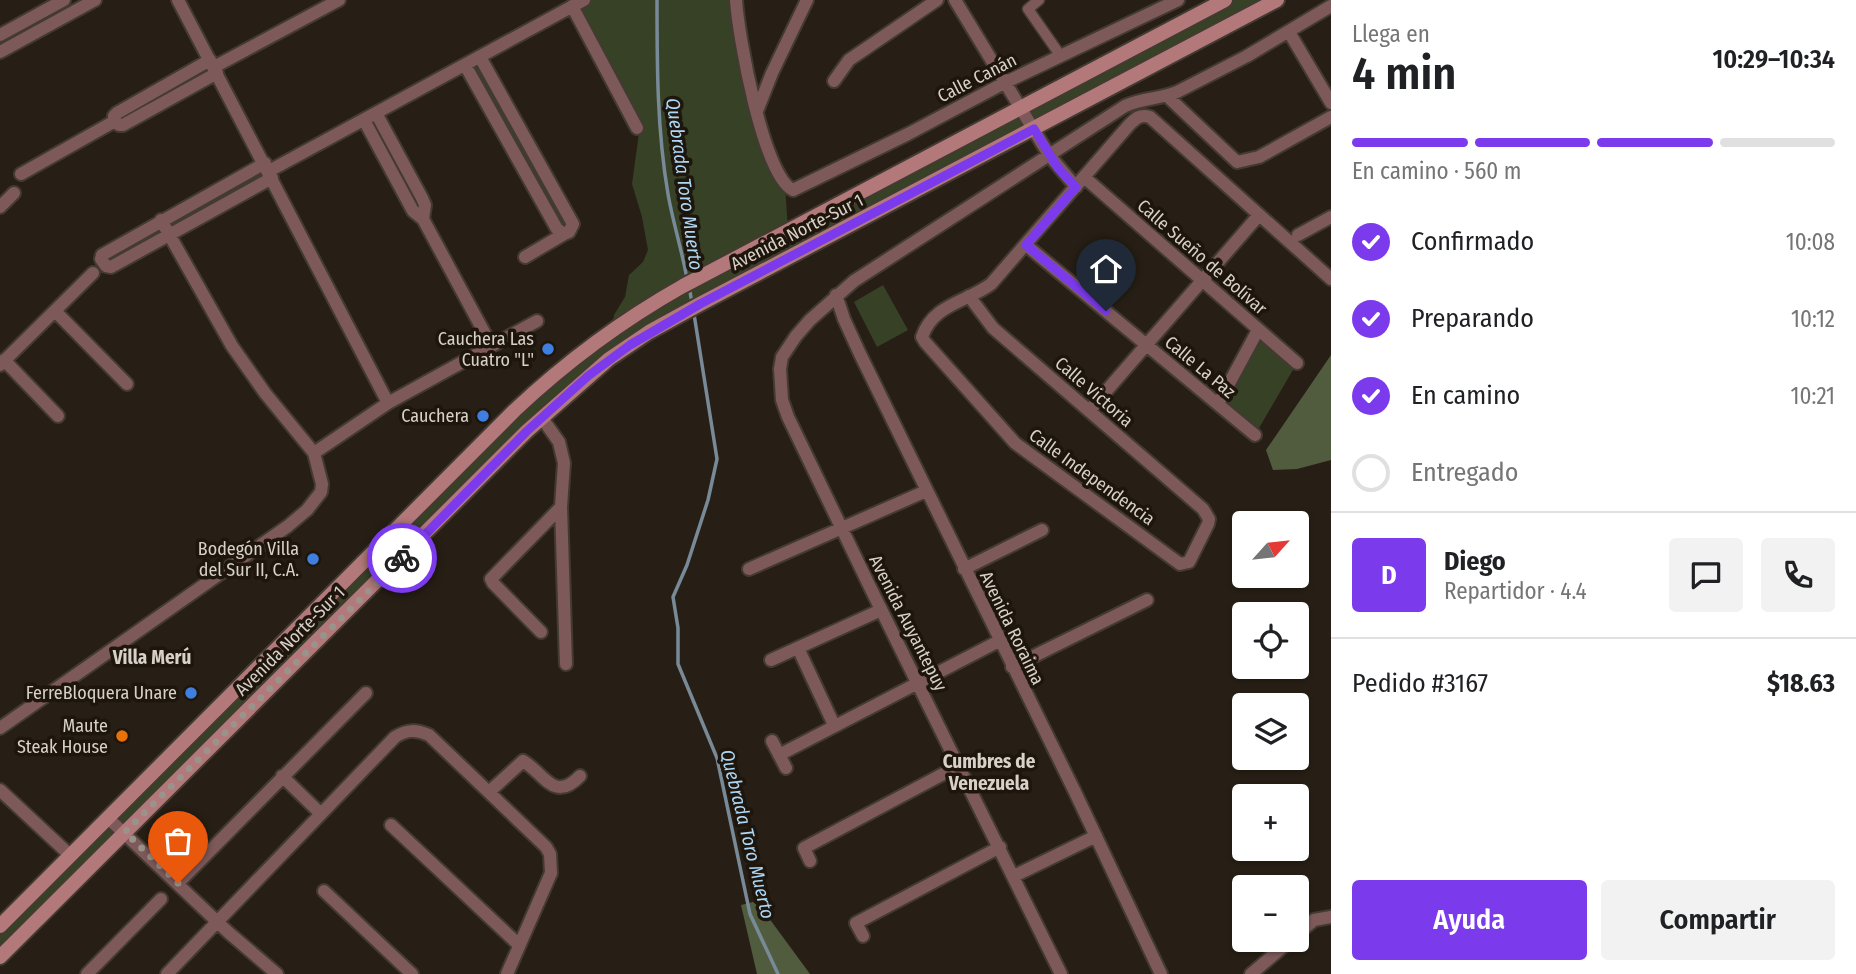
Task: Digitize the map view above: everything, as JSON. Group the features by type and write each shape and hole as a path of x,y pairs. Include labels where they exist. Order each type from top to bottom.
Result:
{"main road":[{"name":"Avenida Norte-Sur 1","path":"0,926 524,402 594,342 660,299 1225,0"},
{"name":"Avenida Norte-Sur 1","path":"0,957 542,418 609,359 670,320 722,292 1277,0"}],"street":[{"path":"0,36 64,0"},
{"path":"0,52 95,0"},
{"path":"178,0 388,403"},
{"path":"21,174 115,121 114,116 117,113 213,67 339,0"},
{"path":"736,0 740,42 757,111"},
{"path":"757,111 807,0"},
{"path":"834,82 849,60 937,0"},
{"name":"Calle Sueño de Bolívar","path":"955,0 1049,155 1297,363"},
{"path":"1039,0 1028,9 1060,55"},
{"name":"Calle Canán","path":"757,111 777,170 785,184 793,190 1060,55 1178,0"},
{"path":"269,171 169,235 111,267 106,266 101,259 102,255 161,220 269,171 578,3 637,128"},
{"name":"Avenida Auyantepuy","path":"1061,974 788,417 780,384 782,357 810,320 836,295 877,265 1125,106 1167,96 1289,32 1331,6"},
{"path":"19,25 26,38"},
{"path":"1289,32 1331,103"},
{"path":"480,57 573,224 572,229 525,257"},
{"path":"465,65 557,229 564,234"},
{"path":"1167,96 1237,162 1259,157 1331,117"},
{"path":"376,113 422,198 425,205 423,219"},
{"path":"969,296 981,292 991,284 1136,117 1143,115 1150,117 1331,279"},
{"path":"364,120 413,211 423,219 491,345"},
{"path":"510,146 525,138"},
{"path":"0,207 14,193"},
{"path":"1089,411 1259,215"},
{"path":"1298,235 1331,217"},
{"path":"0,728 288,526 316,500 322,484 314,453 265,393 232,346 161,220"},
{"name":"Calle La Paz","path":"1026,245 1255,435"},
{"path":"58,416 2,363 93,273"},
{"name":"Avenida Roraima","path":"836,295 860,354 1161,974"},
{"name":"Calle Independencia","path":"969,296 947,306 925,329 922,337 1015,443 1180,564 1189,562 1208,524 1209,519 1203,509"},
{"name":"Calle Victoria","path":"969,296 993,328 1203,509"},
{"path":"55,311 127,384"},
{"path":"314,453 388,403 537,321"},
{"path":"1218,404 1258,330"},
{"path":"542,418 554,433 562,450 564,463 561,507 566,664"},
{"path":"749,569 926,491"},
{"path":"541,632 491,579 561,507"},
{"path":"964,569 1042,530"},
{"path":"1012,667 1147,600"},
{"path":"771,660 881,610"},
{"path":"779,755 999,641"},
{"path":"798,648 834,726"},
{"path":"178,883 366,693"},
{"path":"167,974 396,737 409,730 429,735 546,846 550,854 551,873 507,974"},
{"path":"772,741 786,768"},
{"path":"489,792 523,761 554,787 564,788 572,784 579,775"},
{"path":"810,861 804,848 960,765"},
{"path":"282,776 321,814"},
{"path":"0,790 71,856"},
{"path":"108,818 277,974"},
{"path":"391,825 519,945"},
{"path":"1014,876 1096,836"},
{"path":"863,936 856,923 1000,846"},
{"path":"324,891 412,974"},
{"path":"87,974 161,899"},
{"path":"1309,924 1314,920 1331,917"},
{"path":"1251,974 1277,952"}],"green space":[{"path":"584,0 736,0 740,42 785,184 788,231 1225,0 1277,0 609,359 0,957 0,926 613,321 625,297 629,275 643,262 648,250 632,184 639,133 572,6"},
{"path":"480,57 573,224 564,234 465,65"},
{"path":"265,163 272,178 111,267 102,255"},
{"path":"883,285 908,330 877,347 854,302"},
{"path":"1258,330 1297,363 1255,435 1218,404"},
{"path":"1331,355 1331,460 1297,469 1273,470 1266,450"},
{"path":"753,902 763,910 810,974 757,974 741,905"}],"waterway":[{"name":"Quebrada Toro Muerto","path":"657,0 664,170 687,279"},
{"name":"Quebrada Toro Muerto","path":"689,286 692,303"},
{"name":"Quebrada Toro Muerto","path":"694,314 717,459 708,500 687,565 673,597 678,628 678,664 717,758 750,914 778,974"}],"way so far":[{"path":"178,883 125,832 402,558"}],"place":[{"name":"Cauchera Las Cuatro \"L\"","path":"548,349"},
{"name":"Cauchera","path":"483,416"},
{"name":"Bodegón Villa del Sur II, C.A.","path":"313,559"},
{"name":"FerreBloquera Unare","path":"191,693"},
{"name":"Maute Steak House","path":"122,736"}],"district":[{"name":"Villa Merú","path":"152,657"},
{"name":"Cumbres de Venezuela","path":"989,772"}],"route":[{"path":"402,558 527,431 609,359 649,332 700,304 1034,129 1058,168 1076,187 1026,245 1106,311"}]}
